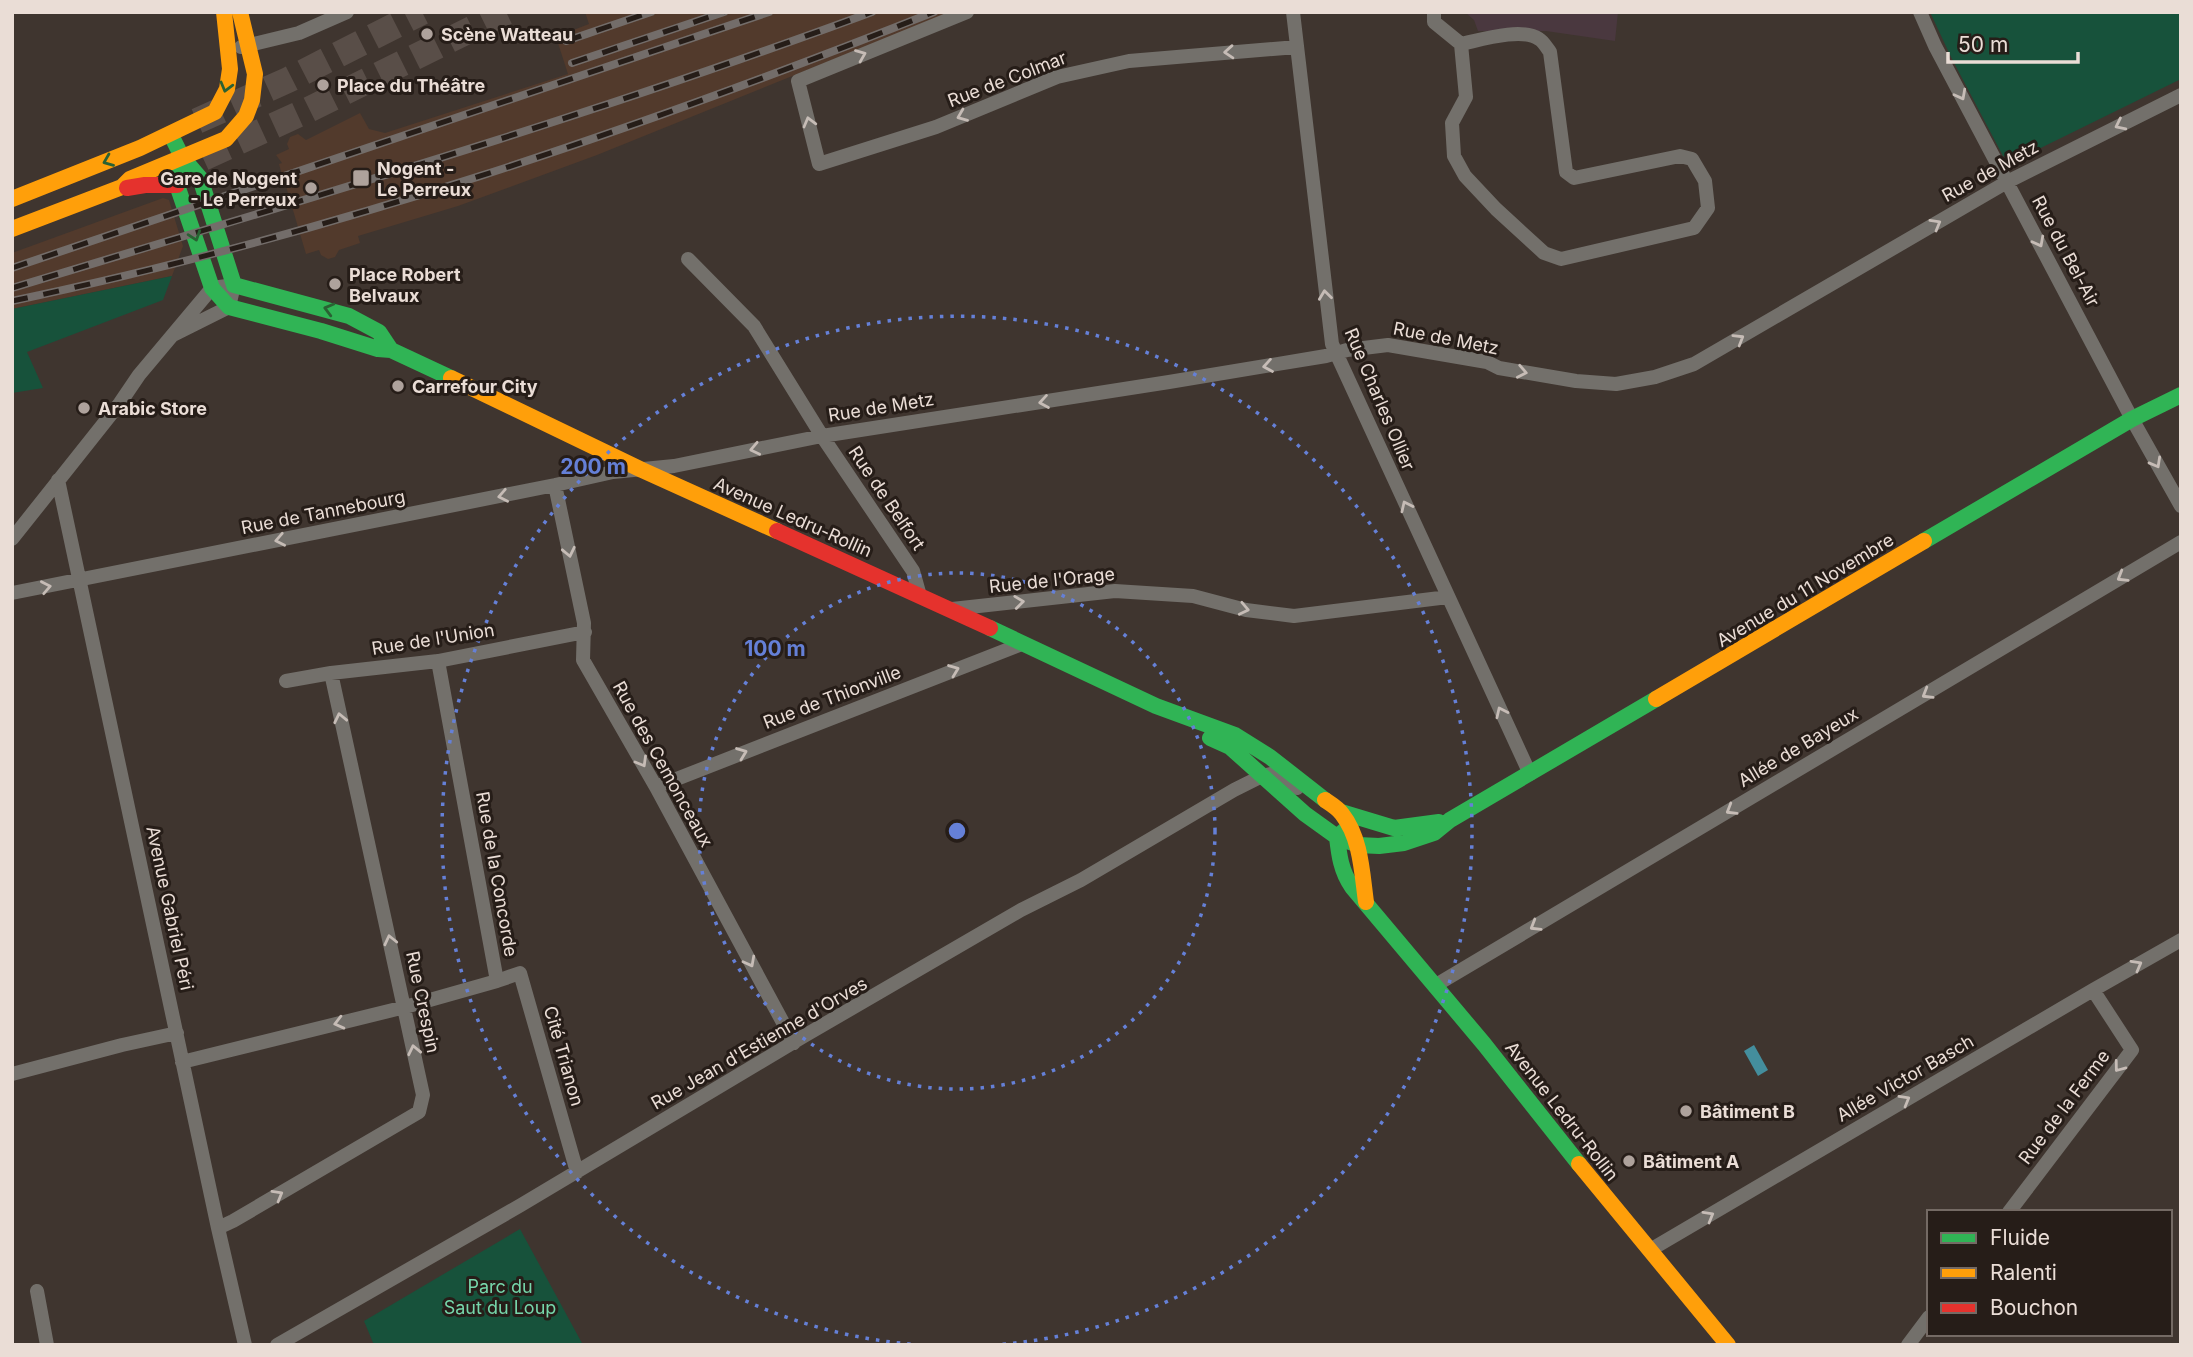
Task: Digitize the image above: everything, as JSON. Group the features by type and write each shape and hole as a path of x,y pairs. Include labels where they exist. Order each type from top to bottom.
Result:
{"street":[{"path":"12,199 171,135 215,112 227,89 230,69 224,12"},
{"path":"12,229 122,187 130,179 226,139 246,116 252,100 255,74 240,12"},
{"path":"230,50 299,33 347,12"},
{"name":"Rue de Colmar","path":"967,12 798,81 819,164 936,127 1057,77 1129,61 1297,47"},
{"name":"Rue Charles Ollier","path":"1293,12 1330,336 1335,353 1530,774"},
{"path":"1434,12 1434,22 1461,44 1466,97 1452,123 1454,156 1472,184 1544,253 1561,260 1694,228 1707,208 1705,181 1692,159 1680,156 1574,178 1566,172 1550,52 1539,38 1524,34 1498,36 1461,44"},
{"name":"Rue du Bel-Air","path":"1920,12 1935,46 2132,419 2181,506"},
{"name":"Rue de Metz","path":"642,470 822,436 1169,383 1388,345 1576,381 1616,384 1655,377 1699,362 2007,182 2181,95"},
{"path":"171,135 182,157 200,178 234,285 229,307"},
{"path":"182,157 177,185 212,288 229,307"},
{"path":"122,187 177,185"},
{"name":"Rue de Belfort","path":"688,259 754,326 822,436 913,570 920,596"},
{"path":"12,539 120,403 139,375 212,288 234,285 255,294 337,310 379,332 391,351"},
{"path":"173,335 229,307"},
{"name":"Avenue Ledru-Rollin","path":"229,307 391,351 642,470 1022,644 1181,716 1206,721 1247,741 1345,818"},
{"name":"Avenue Ledru-Rollin","path":"321,331 334,327 366,334 379,332"},
{"name":"Avenue du 11 Novembre","path":"1338,844 1379,846 1404,843 1434,833 1450,820 2132,419 2181,395"},
{"name":"Rue de Tannebourg","path":"12,593 555,485 613,471 642,470"},
{"name":"Avenue Gabriel Péri","path":"58,480 245,1345"},
{"name":"Rue des Cemonceaux","path":"555,485 585,632 583,660 656,787 794,1043"},
{"name":"Allée de Bayeux","path":"1436,985 2181,542"},
{"name":"Rue de l'Orage","path":"951,610 1115,591 1193,596 1247,610 1293,616 1448,597"},
{"name":"Rue de l'Union","path":"286,681 438,661 585,632"},
{"name":"Rue de Thionville","path":"656,787 1022,644"},
{"name":"Rue de la Concorde","path":"182,1062 405,1007 497,981 438,661"},
{"name":"Rue Crespin","path":"218,1228 419,1112 423,1094 331,673"},
{"name":"Avenue Ledru-Rollin","path":"1181,716 1203,734 1230,747 1305,814 1318,831 1338,844 1343,874 1350,887 1366,902 1436,985 1728,1345"},
{"name":"Avenue Ledru-Rollin","path":"1262,776 1275,773 1303,792 1317,795"},
{"name":"Rue Jean d'Estienne d'Orves","path":"277,1345 1021,911 1081,880 1208,804 1262,776"},
{"path":"1338,844 1345,818"},
{"path":"1345,818 1358,845 1366,902"},
{"name":"Avenue du 11 Novembre","path":"1345,818 1394,828 1450,820"},
{"name":"Allée Victor Basch","path":"1650,1250 2181,940"},
{"name":"Cité Trianon","path":"497,981 520,973 577,1172"},
{"name":"Rue de la Ferme","path":"2011,1210 2132,1050 2093,990"},
{"path":"12,1074 177,1033"},
{"path":"37,1290 47,1345"},
{"path":"1908,1345 1927,1320"}],"shaded area":[{"path":"585,12 951,12 597,155 458,206 358,236 360,243 339,250 335,257 328,259 321,255 319,250 306,254 285,183 288,182 285,174 282,175 279,164 282,163 276,155 289,149 287,144 290,137 298,134 306,140 360,113 369,129 385,133 568,74 557,40 563,37 563,34 589,24"},
{"path":"1465,12 1618,12 1615,41 1546,31 1478,31 1474,20"},
{"path":"163,198 169,200 183,246 172,276 12,309 12,253"}],"green space":[{"path":"1930,12 2181,12 2181,79 2016,160 2003,156"},
{"path":"172,276 163,300 27,352 43,388 12,393 12,309"},
{"name":"Parc du Saut du Loup","path":"520,1229 583,1345 374,1345 364,1321"}],"water":[{"path":"1754,1045 1768,1070 1758,1076 1744,1051"}],"tunnel":[{"path":"197,121 288,80 422,12"},
{"path":"203,158 308,110 506,12"}],"railway":[{"path":"566,41 651,12"},
{"path":"572,63 724,12"},
{"path":"12,268 769,12"},
{"path":"12,288 551,123 872,12"},
{"path":"12,301 247,245 479,176 708,98 934,12"}],"traffic: fast":[{"path":"171,135 182,157 200,178 234,285 349,316 379,332 391,350"},
{"path":"182,157 177,185 212,288 229,307 378,349 391,350 451,378"},
{"path":"1924,541 2132,419 2181,395"},
{"path":"990,628 1156,706 1235,735 1270,757 1325,800"},
{"path":"1210,738 1230,747 1305,814 1337,837 1358,845 1379,846 1404,843 1434,833 1450,820 1656,699"},
{"path":"1341,812 1394,828 1439,822"},
{"path":"1345,830 1337,837 1343,869 1352,887 1484,1044 1579,1164"}],"traffic: slow":[{"path":"12,199 140,148 215,112 227,89 230,69 224,12"},
{"path":"12,229 122,187 130,179 226,139 246,116 252,100 255,74 240,12"},
{"path":"451,378 642,470 777,531"},
{"path":"1656,699 1924,541"},
{"path":"1325,800 1340,812 1353,834 1360,856 1366,902"},
{"path":"1579,1164 1728,1345"}],"traffic: jam":[{"path":"127,188 177,185"},
{"path":"777,531 990,628"}],"place":[{"name":"Scène Watteau","path":"427,34"},
{"name":"Place du Théâtre","path":"323,85"},
{"name":"Nogent - Le Perreux","path":"361,178"},
{"name":"Gare de Nogent - Le Perreux","path":"311,188"},
{"name":"Place Robert Belvaux","path":"335,284"},
{"name":"Carrefour City","path":"398,386"},
{"name":"Arabic Store","path":"84,408"},
{"name":"Bâtiment B","path":"1686,1111"},
{"name":"Bâtiment A","path":"1629,1161"}]}
